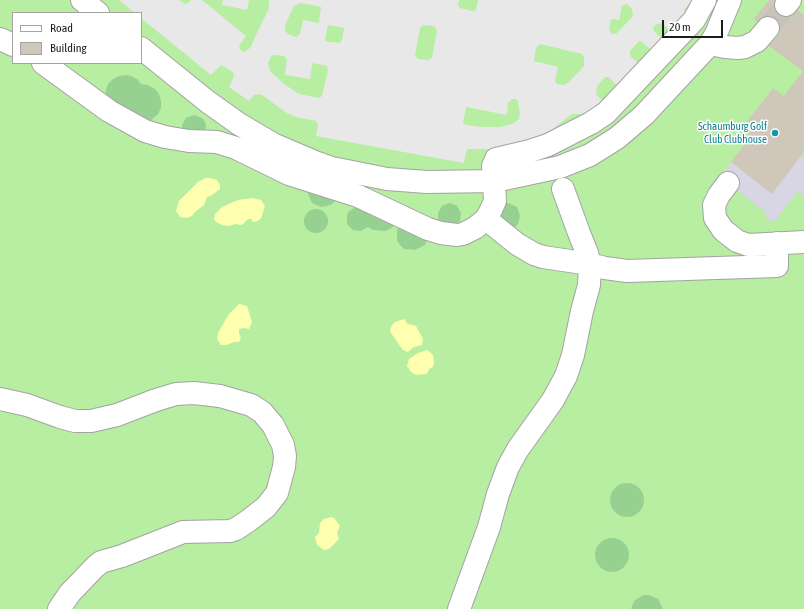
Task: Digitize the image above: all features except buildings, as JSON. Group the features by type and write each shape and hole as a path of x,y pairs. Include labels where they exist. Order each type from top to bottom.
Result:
{"lane":[{"path":"82,0 97,12"},
{"path":"44,64 109,111 156,135 188,141 216,142 236,148 289,174 358,196 415,224 441,233 463,234 476,228 486,219 495,201 493,166 496,159 548,145 591,123 606,113 694,20 705,0"},
{"path":"142,49 208,102 240,124 273,144 315,162 332,168 388,179 427,182 495,181 560,167 576,162 604,147 644,116 710,44 716,34 730,0"},
{"path":"710,44 725,47 746,47 757,41 768,28"},
{"path":"0,38 12,44"},
{"path":"728,183 714,205 715,218 723,230 742,243 753,245 804,242"},
{"path":"459,609 489,527 498,494 508,467 520,445 553,400 566,376 573,355 589,285 590,264 564,188"},
{"path":"486,219 517,244 534,254 543,257 628,271 777,266 777,243"},
{"path":"0,400 27,405 60,417 91,421 117,416 169,396 194,394 220,396 251,405 262,412 273,425 283,445 285,456 284,466 282,478 276,493 266,507 248,521 230,531 183,532 122,556 101,562 70,593 60,609"}],"shaded area":[{"path":"0,0 804,0 804,609 0,609"},
{"path":"119,0 179,0 185,4 191,0 202,0 246,36 239,46 241,51 244,52 250,48 269,8 269,0 459,0 458,5 460,8 473,11 476,10 478,0 692,0 684,10 688,16 672,32 662,23 653,27 654,31 664,41 653,52 641,41 638,42 630,51 630,56 640,65 619,87 608,77 605,77 597,86 596,94 604,103 585,116 572,114 549,132 536,139 501,149 468,149 464,163 316,136 318,125 316,121 296,117 285,112 261,94 254,95 249,101 229,87 234,76 233,72 221,65 211,75 142,19 142,12 134,12","holes":["300,3 321,7 319,23 303,20 300,34 296,37 288,34 285,30 285,25 294,6","627,4 632,9 633,16 617,33 612,34 609,30 611,19 619,20 622,6","328,25 344,28 342,40 339,43 328,42 325,40","423,25 434,26 437,30 432,58 428,60 418,59 415,55 420,28","540,44 582,54 584,58 584,66 568,83 563,85 557,84 555,81 558,67 534,61 536,48","272,55 284,56 287,59 285,75 310,79 313,63 327,66 328,70 322,96 319,98 299,94 284,84 270,71 268,63","512,99 518,101 520,114 518,120 512,124 500,127 483,127 466,125 463,123 466,107 507,115 508,103"]},
{"path":"223,0 249,0 247,10 222,5"},
{"path":"126,75 137,79 141,84 148,85 155,89 159,94 161,108 158,114 148,123 105,97 108,84 119,76"},
{"path":"194,115 202,118 205,122 205,133 182,129 182,125 186,118"},
{"path":"801,155 804,157 804,196 798,191 775,221 771,222 765,217 765,212 720,177 731,162 772,193"},
{"path":"309,189 337,197 331,205 321,207 312,203 308,194"},
{"path":"449,203 457,206 461,213 460,221 454,226 439,221 438,217 438,213 442,206"},
{"path":"508,203 517,207 520,216 518,224 515,227 506,229 497,209"},
{"path":"356,207 395,225 385,231 373,230 368,227 361,231 353,230 347,224 347,215 349,211"},
{"path":"316,209 321,210 327,216 327,226 321,232 316,233 311,232 305,226 304,221 305,216 311,210"},
{"path":"399,226 427,240 425,245 415,250 404,249 397,241 397,231"},
{"path":"624,483 630,483 639,488 643,494 643,506 639,512 630,517 624,517 615,512 610,503 610,497 615,488"},
{"path":"612,538 624,543 629,555 624,567 612,572 600,567 595,555 600,543"},
{"path":"643,595 649,595 658,599 663,609 631,609 634,601"}],"sand":[{"path":"206,178 217,180 220,185 220,189 207,197 204,205 192,216 186,218 180,217 176,211 179,201 198,182"},
{"path":"252,198 261,200 265,206 261,218 258,221 253,222 251,219 248,219 242,225 235,224 230,226 222,225 214,219 215,214 222,207 238,200"},
{"path":"239,304 247,306 252,322 249,329 239,329 241,338 239,342 221,345 217,339 218,333 229,314"},
{"path":"404,319 408,324 416,326 423,339 422,345 414,347 408,352 402,349 390,330 395,322"},
{"path":"427,350 433,355 433,367 429,369 426,374 416,375 411,372 407,366 409,359 418,353"},
{"path":"331,517 334,518 340,526 337,533 339,539 329,549 324,550 317,545 315,537 319,533 320,523 324,519"}],"tunnel":[{"path":"768,28 786,5"}],"place":[{"name":"Schaumburg Golf Club Clubhouse","path":"775,133"}]}
